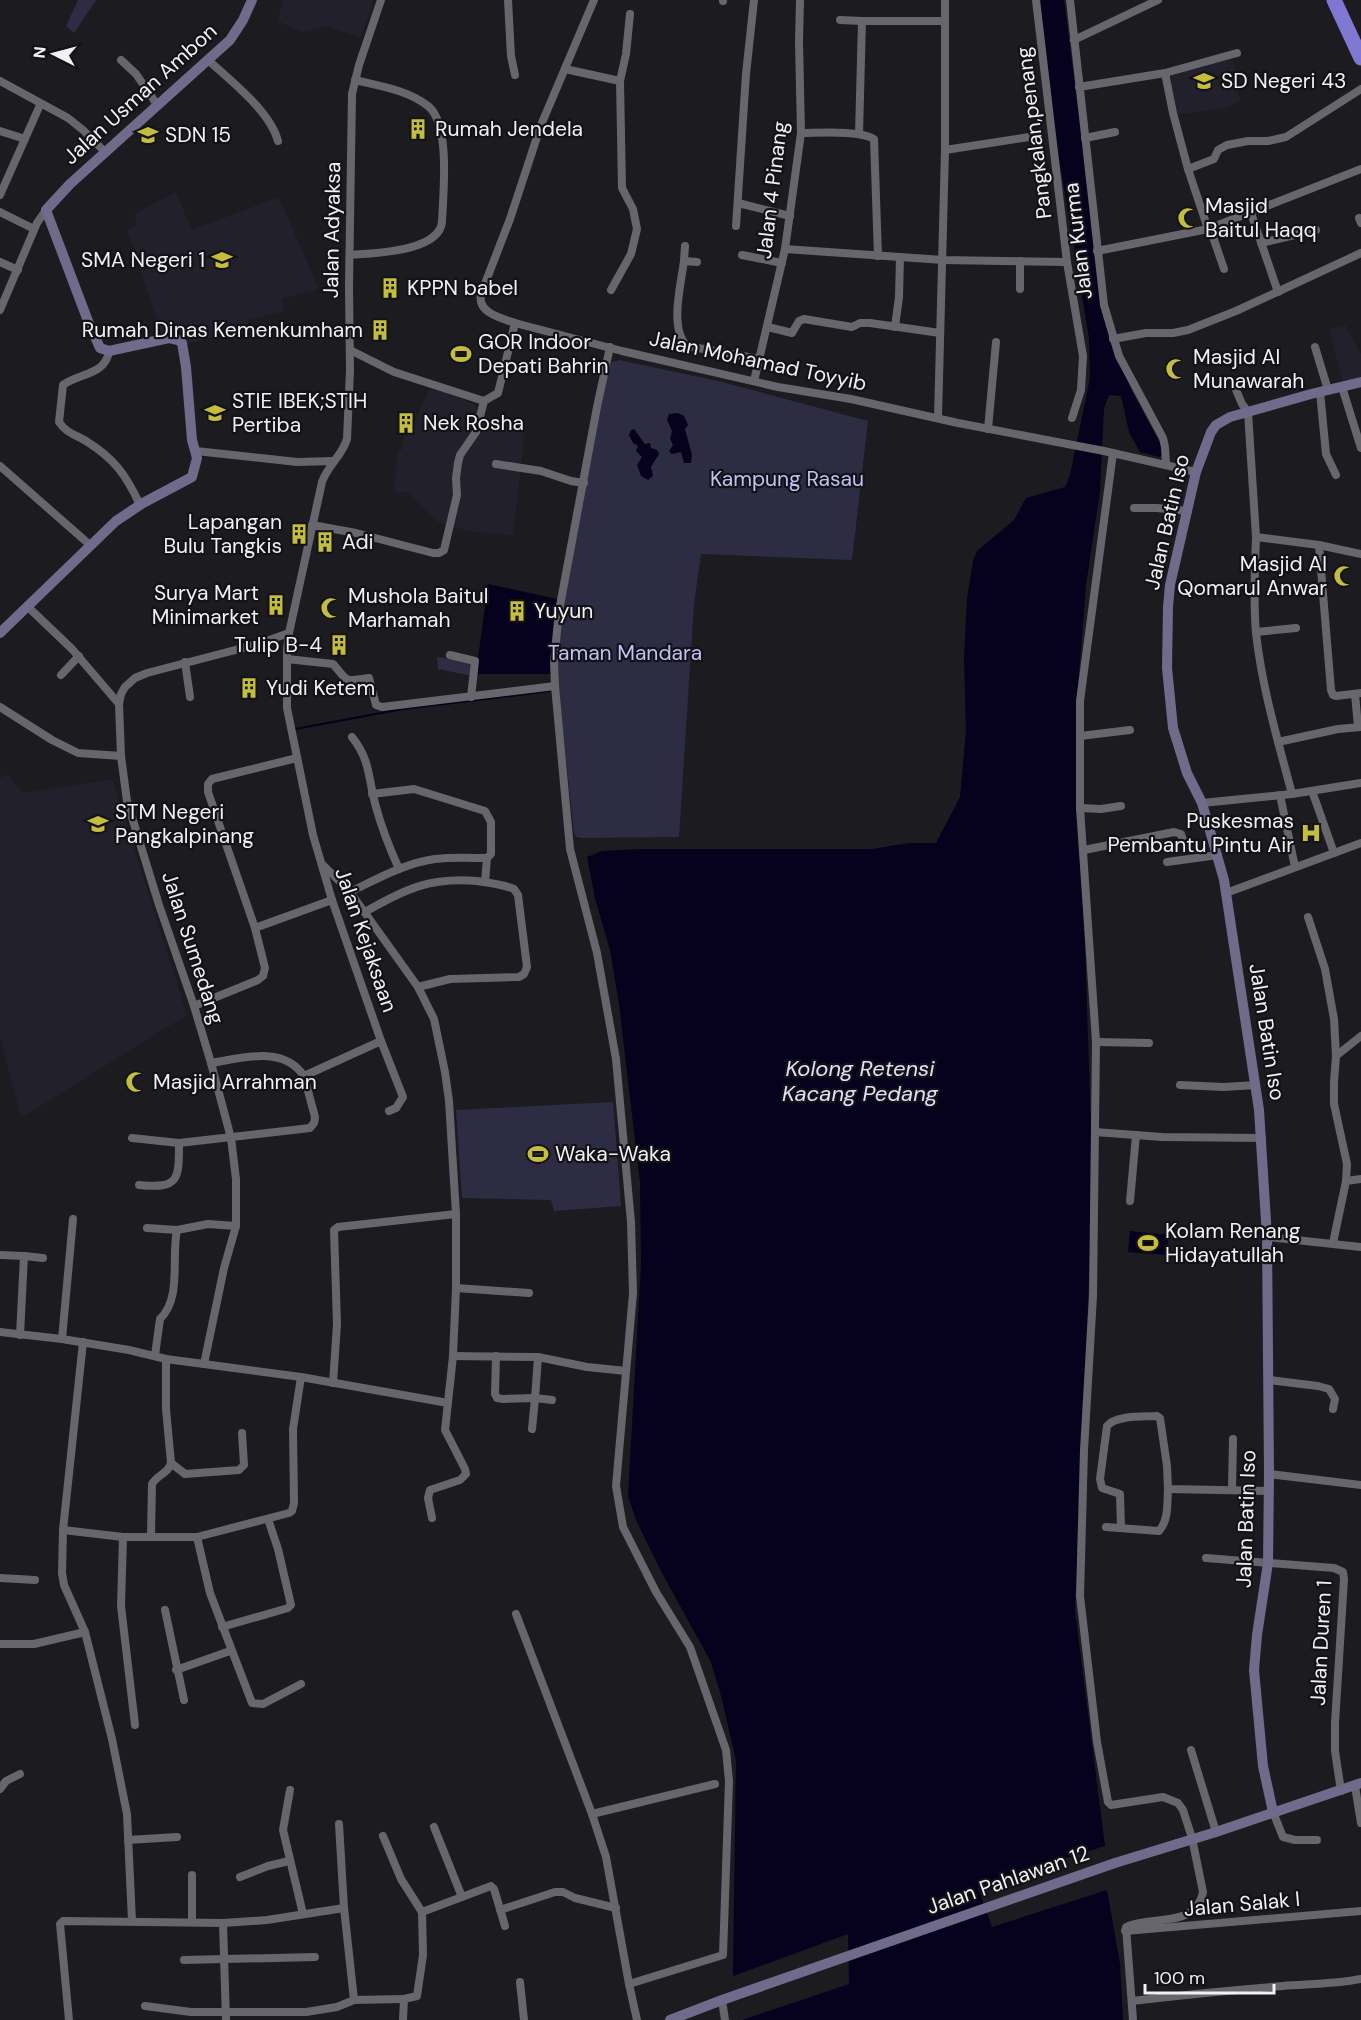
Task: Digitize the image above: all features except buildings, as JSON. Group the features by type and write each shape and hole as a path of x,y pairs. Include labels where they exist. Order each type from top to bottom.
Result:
{"highway":[{"path":"1335,0 1361,58"}],"street":[{"name":"Jalan Usman Ambon","path":"0,308 34,229 46,210 70,184 158,106 236,32 252,0"},
{"name":"Jalan Adyaksa","path":"334,461 344,449 346,439 350,350 351,113 355,80 381,0"},
{"path":"508,0 511,56 515,75"},
{"name":"Jalan Mohamad Toyyib","path":"594,0 541,125 510,219 483,286 480,299 484,309 515,323 754,381 1109,452"},
{"path":"736,226 746,74 754,0"},
{"name":"Jalan 4 Pinang","path":"754,381 785,249 801,133 800,0"},
{"path":"938,418 945,150 945,0"},
{"name":"Pangkalan,penang","path":"1036,0 1067,262 1083,356 1081,390 1072,418"},
{"name":"Jalan Kurma","path":"1070,0 1104,305 1113,339 1129,377 1162,438 1166,464"},
{"path":"1074,40 1158,0"},
{"path":"611,290 631,254 637,229 633,208 622,188 620,81 626,54 630,14"},
{"path":"840,20 945,21"},
{"path":"859,134 862,21"},
{"path":"1079,87 1165,73 1237,53"},
{"path":"121,60 136,74 158,106"},
{"path":"208,60 263,114 276,131 278,141"},
{"path":"565,69 620,81"},
{"path":"1165,73 1188,169 1224,268"},
{"path":"350,255 398,250 419,245 437,236 442,229 443,140 440,123 435,113 420,101 399,91 355,80"},
{"path":"0,81 40,105 68,118 106,153"},
{"path":"1188,169 1214,159 1221,148 1286,137 1361,89"},
{"path":"0,195 40,105"},
{"path":"0,131 25,139"},
{"path":"1085,138 1115,132"},
{"path":"801,133 872,136 875,142 878,256"},
{"path":"945,150 1036,136"},
{"path":"1097,250 1209,228 1361,169"},
{"path":"738,203 790,216"},
{"path":"0,633 116,521 140,505 192,477 197,455 191,427 182,343 169,338 109,351 100,348 46,210"},
{"path":"0,212 34,229"},
{"path":"1251,213 1278,292"},
{"path":"1261,243 1316,230"},
{"path":"685,246 677,309 679,337 682,342 687,346 759,359"},
{"path":"785,249 943,260 1067,262"},
{"path":"1113,339 1146,333 1179,333 1219,319 1361,253"},
{"path":"742,255 782,263"},
{"path":"895,327 899,297 900,257"},
{"path":"684,261 697,262"},
{"path":"1020,261 1020,288"},
{"path":"0,262 18,270"},
{"path":"768,327 792,333 799,321 804,319 852,327 861,323 940,333"},
{"path":"350,350 394,372 484,400 498,393 515,323"},
{"path":"988,429 996,342"},
{"path":"610,347 559,611 554,661 570,849 597,953 618,1083 631,1222 633,1293 616,1486 623,1527 656,1592 690,1647 726,1750 729,1781 723,1955 629,1984"},
{"path":"1315,347 1324,391 1326,454 1336,475"},
{"path":"109,351 106,362 99,369 63,385 59,405 59,422 66,430 115,462 126,477 140,505"},
{"name":"Jalan Batin Iso","path":"1272,1812 1259,1731 1254,1670 1268,1563 1269,1380 1262,1138 1256,1085 1218,855 1202,803 1187,773 1173,728 1167,668 1170,585 1196,472 1211,432 1220,421 1361,382"},
{"path":"1234,385 1248,412 1256,537 1254,608 1256,632 1265,688 1292,794"},
{"path":"1342,387 1361,448"},
{"path":"312,525 356,533 433,553 442,551 446,545 457,495 456,478 460,455 476,432 484,400"},
{"path":"1133,2020 1126,1927 1191,1913 1197,1908 1203,1892 1192,1838 1183,1809 1178,1803 1163,1797 1111,1805 1108,1802 1097,1742 1080,1596 1084,1450 1093,1296 1096,1042 1080,808 1080,701 1109,452 1196,472"},
{"path":"197,455 297,462 334,461"},
{"path":"119,704 125,687 135,678 161,668 258,644 289,633 321,482 334,461"},
{"path":"496,464 541,471 584,483"},
{"path":"0,466 90,545"},
{"path":"1134,508 1188,511"},
{"path":"1256,537 1319,545 1361,554"},
{"path":"1278,742 1338,729 1359,727 1358,693 1336,696 1331,690 1319,545"},
{"path":"27,606 79,656 119,704"},
{"path":"1256,632 1296,628"},
{"name":"Jalan Kejaksaan","path":"289,633 287,708 311,826 332,900 381,1041 304,1076"},
{"path":"450,655 475,661 471,696"},
{"path":"61,675 79,656"},
{"path":"287,659 333,664 344,679 349,681 369,678 376,705 382,707 555,686"},
{"path":"185,662 190,697"},
{"name":"Jalan Sumedang","path":"119,704 121,756 127,801 194,1006 231,1138 236,1179 236,1226 224,1268 204,1364"},
{"path":"0,707 52,740 78,753 121,756"},
{"path":"1080,736 1130,730"},
{"path":"352,737 365,756 372,794 385,838 399,869"},
{"path":"194,1006 258,980 263,976 265,968 255,928 207,788 212,779 297,758"},
{"path":"1202,803 1292,794 1361,783"},
{"path":"372,794 414,789 485,811 491,822 491,854 487,858 485,882"},
{"path":"1312,791 1334,853"},
{"path":"1280,795 1294,867"},
{"path":"1080,808 1101,809 1121,806"},
{"path":"1084,850 1174,832 1181,834 1184,843"},
{"path":"1226,893 1361,843"},
{"path":"1167,862 1218,855"},
{"path":"350,892 399,869 435,859 487,858"},
{"path":"321,863 350,892 418,987 434,1019 445,1072 456,1214 453,1356 446,1433 466,1473 460,1480 430,1490 428,1498 432,1518"},
{"path":"365,912 397,895 437,881 459,879 514,889 518,895 528,967 524,974 519,977 450,979 418,987"},
{"path":"255,928 332,900"},
{"path":"1308,917 1325,969 1334,1019 1336,1056 1334,1104 1347,1164 1346,1180 1333,1243"},
{"path":"1336,1056 1361,1036"},
{"path":"381,1041 403,1097 396,1108 388,1111"},
{"path":"1096,1042 1149,1043"},
{"path":"132,1138 179,1143 310,1128 314,1123 315,1118 304,1076 298,1067 274,1056 261,1055 211,1063"},
{"path":"1180,1085 1224,1087 1256,1085"},
{"path":"1095,1131 1197,1138 1262,1138"},
{"path":"1130,1201 1136,1135"},
{"path":"139,1185 168,1185 177,1176 179,1143"},
{"path":"1346,1180 1361,1179"},
{"path":"333,1383 337,1324 334,1230 338,1227 456,1214"},
{"path":"62,1339 74,1219"},
{"path":"147,1228 177,1230 208,1224 236,1226"},
{"path":"155,1355 160,1319 165,1314 172,1297 177,1230"},
{"path":"1266,1237 1361,1247"},
{"path":"0,1255 43,1258"},
{"path":"20,1335 24,1256"},
{"path":"456,1288 529,1293"},
{"path":"0,1332 83,1342 166,1359 301,1377 448,1403"},
{"path":"83,1342 63,1530 62,1579 85,1632 114,1750 127,1814 132,1921"},
{"path":"453,1356 538,1357 587,1367 626,1371"},
{"path":"496,1356 495,1394 498,1398 552,1400"},
{"path":"532,1429 538,1357"},
{"path":"151,1536 153,1484 157,1478 169,1470 171,1463 166,1409 166,1359"},
{"path":"63,1530 123,1537 196,1537 289,1514 293,1508 293,1430 301,1377"},
{"path":"1269,1380 1329,1389 1335,1399 1333,1409"},
{"path":"1106,1527 1159,1531 1162,1528 1166,1518 1167,1466 1160,1418 1156,1416 1128,1418 1108,1424 1101,1486 1120,1494 1121,1528"},
{"path":"171,1463 185,1474 239,1470 244,1465 242,1433"},
{"path":"1232,1490 1233,1439"},
{"path":"1269,1474 1361,1485"},
{"path":"1168,1489 1269,1491"},
{"path":"222,1627 288,1608 291,1605 268,1519"},
{"path":"123,1537 121,1606 135,1725"},
{"path":"196,1537 210,1593 230,1651 252,1703 262,1704 301,1684"},
{"name":"Jalan Duren 1","path":"1206,1558 1338,1569 1344,1575 1335,1723 1335,1751 1341,1791"},
{"path":"0,1578 35,1580"},
{"path":"165,1610 184,1700"},
{"path":"516,1614 592,1814 606,1857 637,2020"},
{"path":"0,1644 18,1646 34,1644 85,1632"},
{"path":"176,1670 230,1651"},
{"path":"1191,1750 1216,1832"},
{"path":"0,1789 6,1782 20,1774"},
{"path":"592,1814 715,1784"},
{"path":"1358,1784 1361,1823"},
{"name":"Jalan Pahlawan 12","path":"670,2020 1115,1863 1358,1784"},
{"path":"290,1790 282,1830 303,1914"},
{"path":"1272,1812 1283,1837 1295,1840 1317,1840"},
{"path":"339,1824 344,1908 354,2000"},
{"path":"434,1827 462,1898"},
{"path":"146,2006 226,2016 306,2012 337,2007 354,2000 404,1999 417,1996 420,1990 423,1955 422,1912 400,1879 383,1836"},
{"path":"128,1840 177,1837"},
{"path":"240,1876 289,1861"},
{"path":"192,1875 192,1922"},
{"path":"422,1912 491,1886 494,1889 505,1926"},
{"path":"500,1910 555,1892 563,1892 575,1898 616,1908"},
{"path":"69,2020 60,1924 63,1921 223,1923 267,1920 344,1908"},
{"name":"Jalan Salak I","path":"1125,1931 1361,1911"},
{"path":"223,1923 226,2016"},
{"path":"184,1960 315,1957"},
{"path":"1132,2001 1361,1979"},
{"path":"520,1982 524,2020"},
{"path":"403,2020 404,1999"},
{"path":"722,2000 725,2020"}],"shaded area":[{"path":"280,0 374,0 361,38 327,26 302,32 277,21 283,2"},
{"name":"SD Negeri 43","path":"1230,58 1234,65 1240,101 1226,108 1177,115 1170,73"},
{"name":"SMA Negeri 1","path":"176,192 192,230 279,197 319,289 282,299 284,311 248,320 248,328 188,344 178,340 183,332 162,336 127,230 137,224 134,214"},
{"path":"1345,325 1361,354 1361,379 1343,384 1329,329"},
{"path":"429,389 445,392 476,405 480,419 526,424 513,535 474,532 447,526 437,521 409,493 394,490 398,450 402,450 404,434 411,430"},
{"path":"7,774 23,793 112,779 187,1015 21,1118 0,1037 0,778"}],"green space":[{"path":"78,0 96,0 74,33 66,26"},
{"name":"Taman Mandara","path":"619,360 718,381 868,421 852,560 701,554 694,604 679,837 581,838 576,837 574,833 559,695 560,620 608,370 612,362"},
{"path":"437,657 474,662 472,676 438,669"},
{"name":"Waka-Waka","path":"613,1102 621,1206 554,1211 551,1200 462,1198 456,1110"}],"water":[{"name":"Kolong Retensi Kacang Pedang","path":"1040,0 1064,0 1084,156 1114,351 1160,443 1162,455 1159,457 1140,452 1129,432 1121,396 1109,395 1104,408 1100,491 1086,585 1077,700 1092,1161 1075,1611 1105,1846 978,1888 992,1927 1107,1890 1120,1964 1123,2020 742,2020 849,1984 848,1934 733,1976 736,1760 711,1662 662,1573 636,1520 628,1496 641,1264 640,1183 619,1004 610,950 595,898 587,857 602,851 640,849 872,849 909,843 936,843 960,797 966,731 964,658 967,599 973,561 977,551 1014,520 1026,498 1065,487 1070,475 1090,378 1089,338 1057,146"},
{"path":"678,413 684,416 688,425 685,429 692,455 691,463 684,463 681,452 672,454 669,451 673,445 670,439 672,431 667,420 669,414"},
{"path":"634,429 645,444 650,443 651,448 657,450 659,454 651,467 653,476 648,480 641,476 637,465 642,457 636,451 638,446 633,443 629,435"},
{"name":"Yuyun","path":"488,584 557,599 552,674 476,674"},
{"name":"Kolam Renang Hidayatullah","path":"1130,1231 1169,1235 1167,1255 1128,1252"}],"waterway":[{"path":"295,729 403,709 550,691"}],"place":[{"name":"SD Negeri 43","path":"1204,81"},
{"name":"Rumah Jendela","path":"418,129"},
{"name":"SDN 15","path":"148,135"},
{"name":"Masjid Baitul Haqq","path":"1188,218"},
{"name":"SMA Negeri 1","path":"222,260"},
{"name":"KPPN babel","path":"390,288"},
{"name":"Rumah Dinas Kemenkumham","path":"380,330"},
{"name":"GOR Indoor Depati Bahrin","path":"461,354"},
{"name":"Masjid Al Munawarah","path":"1176,369"},
{"name":"STIE IBEK;STIH Pertiba","path":"215,413"},
{"name":"Nek Rosha","path":"406,423"},
{"name":"Lapangan Bulu Tangkis","path":"299,534"},
{"name":"Adi","path":"325,542"},
{"name":"Masjid Al Qomarul Anwar","path":"1344,576"},
{"name":"Surya Mart Minimarket","path":"276,605"},
{"name":"Mushola Baitul Marhamah","path":"331,608"},
{"name":"Yuyun","path":"517,611"},
{"name":"Tulip B-4","path":"339,645"},
{"name":"Yudi Ketem","path":"249,688"},
{"name":"STM Negeri Pangkalpinang","path":"98,824"},
{"name":"Puskesmas Pembantu Pintu Air","path":"1311,833"},
{"name":"Masjid Arrahman","path":"136,1082"},
{"name":"Waka-Waka","path":"538,1154"},
{"name":"Kolam Renang Hidayatullah","path":"1148,1243"}],"park label":[{"name":"Kampung Rasau","path":"787,479"}]}
